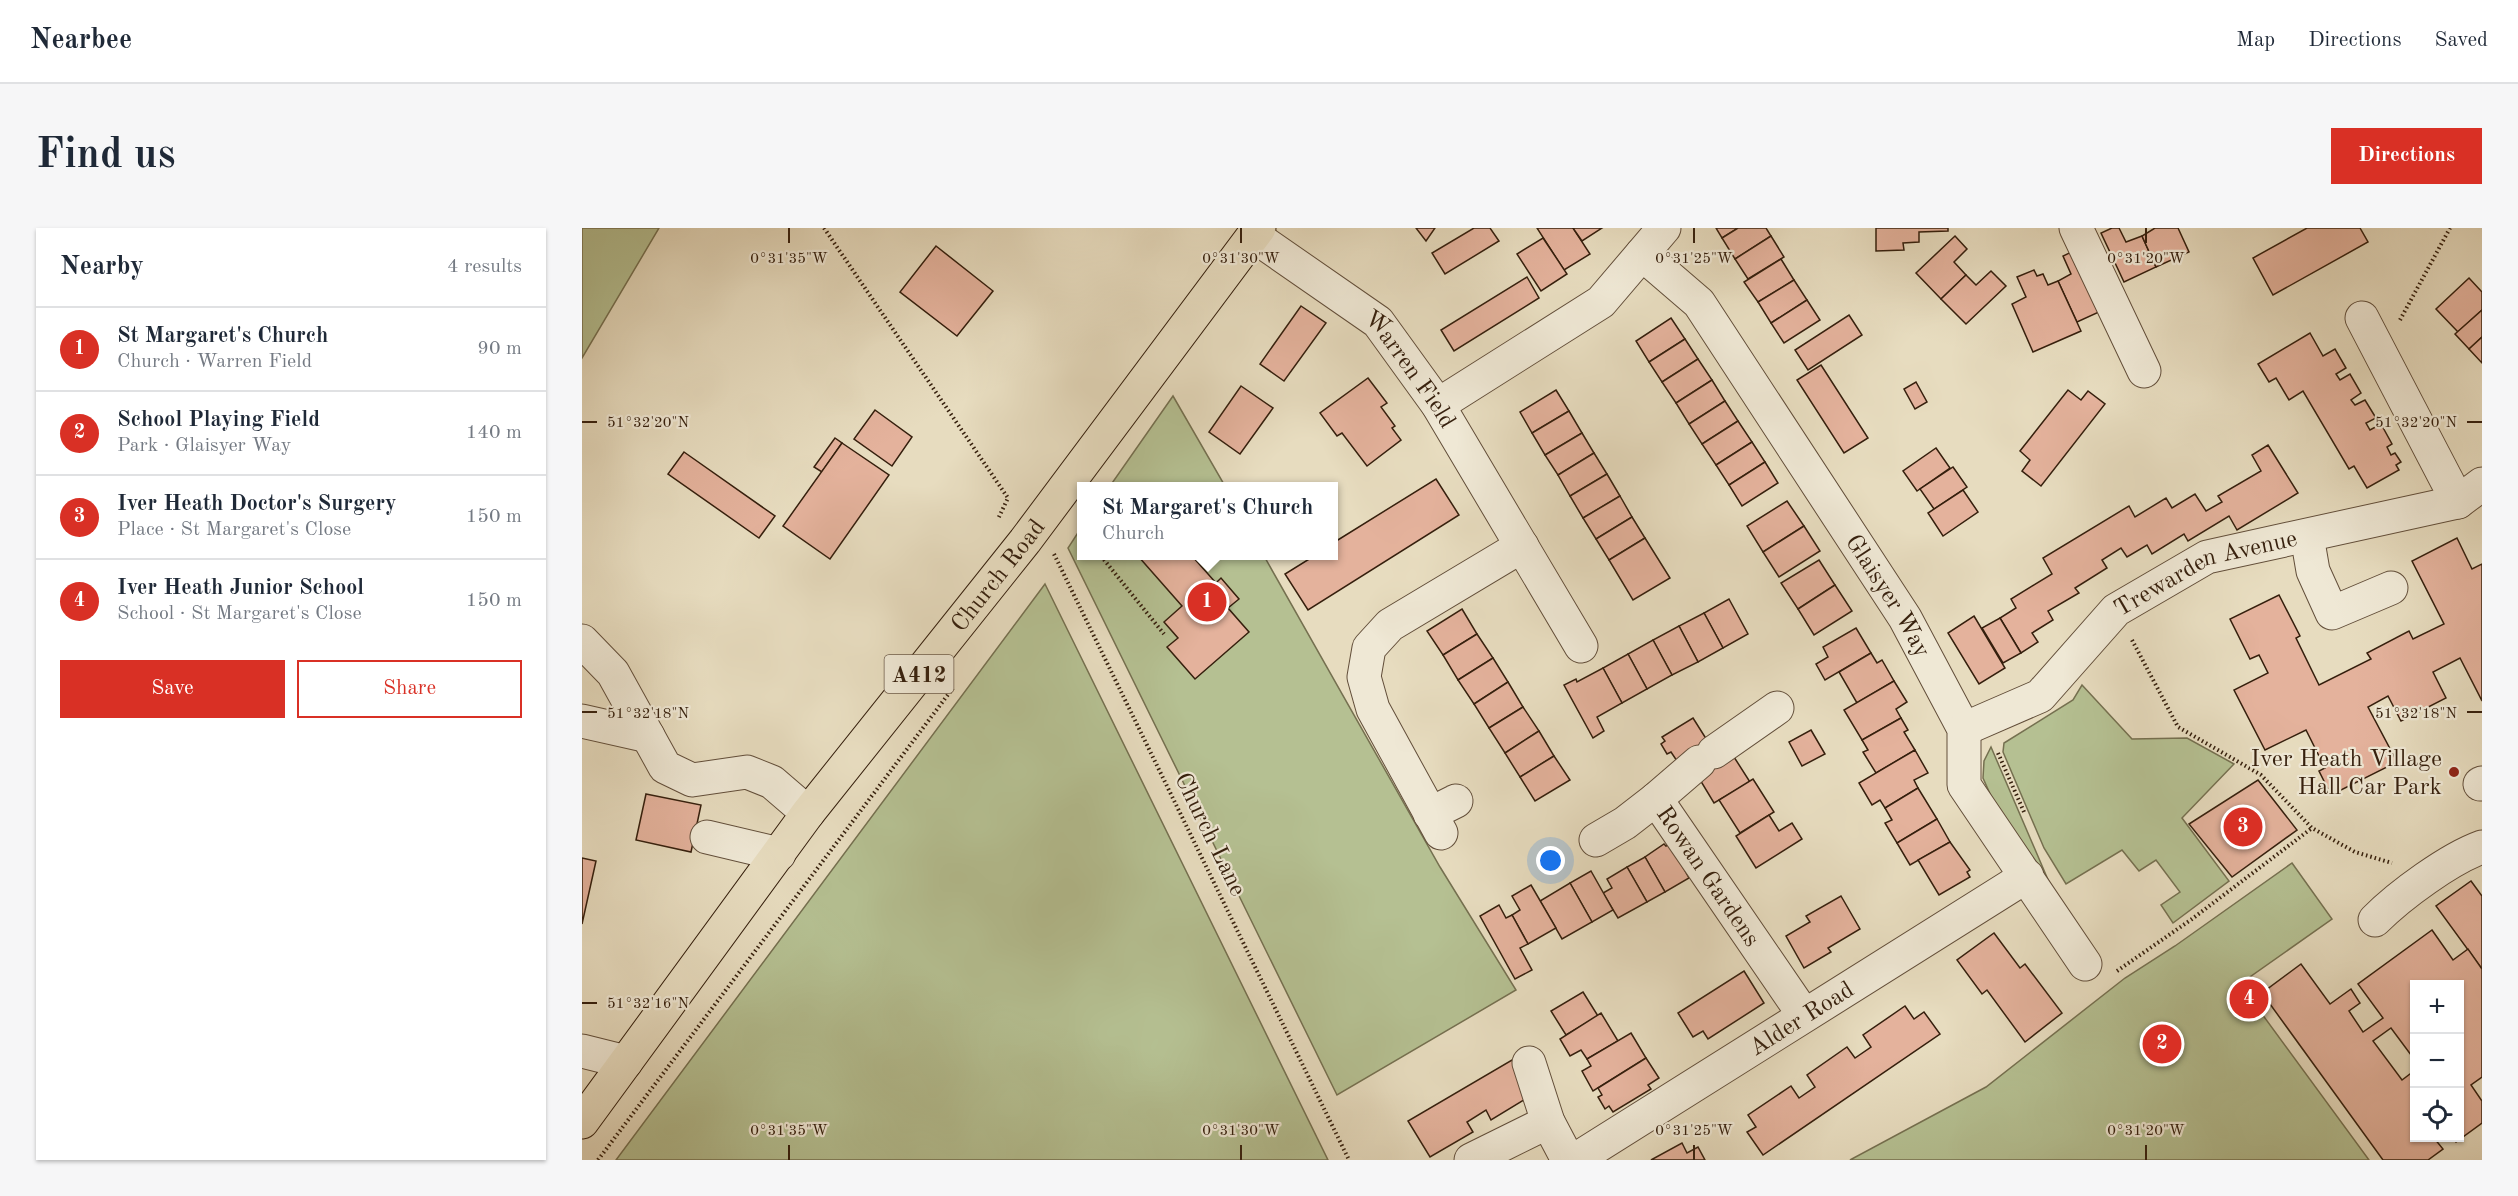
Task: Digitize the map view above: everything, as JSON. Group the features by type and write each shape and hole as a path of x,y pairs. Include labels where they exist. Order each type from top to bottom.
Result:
{"main road":[{"name":"Church Road","path":"1089,482 1257,232"},
{"name":"Church Road","path":"582,1122 808,813 1042,552 1077,500"}],"street":[{"path":"1438,405 1601,302 1664,228"},
{"path":"2076,228 2145,371"},
{"name":"Warren Field","path":"1257,232 1378,322 1438,405 1581,646"},
{"name":"Glaisyer Way","path":"1642,254 1700,303 1905,618 1964,729 1964,785 2085,964"},
{"path":"2362,318 2470,493"},
{"name":"Trewarden Avenue","path":"1964,729 2040,696 2116,610 2207,557 2307,536 2470,493"},
{"path":"2307,536 2313,571 2332,613 2391,588"},
{"path":"1443,816 1373,710 1364,676 1369,648 1390,625 1522,546"},
{"path":"582,641 613,673 664,767 692,780 747,772 772,782 808,813"},
{"path":"1656,799 1707,757 1777,708"},
{"path":"582,721 648,736"},
{"name":"Rowan Gardens","path":"1596,840 1625,823 1656,799 1804,1015"},
{"path":"707,837 779,854"},
{"path":"2375,921 2387,908 2455,860 2482,847"},
{"name":"Alder Road","path":"1575,1160 2027,876"},
{"path":"582,1052 626,1062"},
{"path":"1529,1063 1548,1122 1568,1160"},
{"path":"1471,1160 1548,1122"}],"path":[{"path":"824,228 1008,498 996,522 1042,552"},
{"path":"2382,353 2450,228"},
{"name":"Church Lane","path":"1042,552 1349,1160"},
{"path":"1105,560 1164,634"},
{"path":"2122,643 2130,635 2178,727 2261,775 2312,828 2355,852 2396,865"},
{"path":"598,1160 954,686"},
{"path":"1998,744 1997,752 2025,814"},
{"path":"2085,964 2098,954 2112,974 2192,919 2312,828"}],"green space":[{"path":"582,228 659,228 582,358"},
{"path":"1173,396 1223,482 1113,482"},
{"path":"1077,534 1077,560 1266,560 1440,867 1516,990 1337,1095 1068,548"},
{"path":"1045,584 1328,1160 616,1160"},
{"path":"2082,685 2132,739 2187,738 2234,764 2182,818 2229,881 2173,923 2161,905 2180,892 2156,860 2139,871 2122,850 2066,884 2044,848 2003,752 2004,743 2073,700"},
{"path":"1991,747 2052,889 1991,796 1983,778 1984,761"},
{"path":"2292,863 2332,919 2240,984 2369,1160 1850,1160 1986,1087 2125,978 2175,946"}],"building":[{"path":"1416,228 1435,228 1426,241"},
{"path":"1474,228 1490,228 1499,241 1445,274 1432,253"},
{"path":"1537,228 1573,228 1590,254 1564,270"},
{"path":"1573,228 1602,228 1582,241"},
{"path":"1716,228 1738,228 1722,238"},
{"path":"1738,228 1766,228 1771,236 1735,259 1722,238"},
{"path":"1876,228 1948,228 1948,231 1919,232 1919,242 1903,243 1904,250 1876,251"},
{"path":"2112,228 2119,228 2126,242 2142,236 2156,267 2124,282 2101,233"},
{"path":"2155,228 2178,228 2189,252 2156,267 2142,236"},
{"path":"2307,228 2360,228 2368,242 2273,295 2253,258"},
{"path":"1771,236 1784,257 1748,279 1735,259"},
{"path":"1955,236 1967,249 1954,262 1966,275 1941,299 1916,273"},
{"path":"1543,238 1567,274 1541,291 1517,254"},
{"path":"936,246 993,291 957,336 900,292"},
{"path":"2082,247 2110,307 2077,322 2058,281 2071,274 2063,256"},
{"path":"1781,259 1794,280 1758,302 1744,282"},
{"path":"2034,270 2037,276 2043,274 2048,285 2058,281 2081,331 2033,352 2012,304 2026,297 2017,277"},
{"path":"1991,271 2006,286 1966,324 1941,299 1966,275 1976,285"},
{"path":"1527,277 1539,298 1454,351 1441,330"},
{"path":"2469,278 2482,292 2482,310 2458,332 2436,309"},
{"path":"1794,280 1807,300 1771,323 1758,302"},
{"path":"1807,300 1820,320 1784,343 1771,323"},
{"path":"1301,306 1326,323 1284,381 1260,364"},
{"path":"2482,310 2482,337 2469,349 2455,334"},
{"path":"1849,315 1862,335 1808,370 1795,350"},
{"path":"1671,318 1685,339 1649,362 1636,341"},
{"path":"2310,333 2323,356 2335,349 2346,368 2336,374 2340,380 2350,374 2361,393 2351,400 2355,405 2365,400 2376,418 2366,423 2370,430 2381,424 2392,444 2387,447 2391,455 2395,453 2401,462 2396,465 2399,470 2367,488 2354,466 2349,469 2303,391 2289,400 2276,378 2269,382 2258,364"},
{"path":"2482,337 2482,363 2469,349"},
{"path":"1685,339 1698,359 1662,382 1649,362"},
{"path":"1698,359 1712,380 1676,403 1662,382"},
{"path":"1821,365 1868,438 1844,453 1797,380"},
{"path":"1368,378 1387,403 1381,407 1395,426 1392,428 1401,440 1367,466 1342,433 1337,436 1320,413"},
{"path":"1712,380 1725,401 1689,424 1676,403"},
{"path":"1916,382 1927,402 1915,409 1904,389"},
{"path":"1241,386 1273,408 1240,454 1209,432"},
{"path":"1556,390 1569,411 1532,433 1520,412"},
{"path":"2068,390 2081,400 2088,391 2105,404 2041,486 2022,471 2030,460 2020,451"},
{"path":"1725,401 1738,421 1702,444 1689,424"},
{"path":"875,410 912,437 892,466 854,439"},
{"path":"1569,411 1582,433 1545,455 1532,433"},
{"path":"1738,421 1752,442 1716,465 1702,444"},
{"path":"1582,433 1594,453 1558,475 1545,455"},
{"path":"835,438 842,443 822,472 814,467"},
{"path":"1752,442 1765,462 1729,485 1716,465"},
{"path":"842,443 889,475 830,559 783,526"},
{"path":"2268,445 2298,493 2237,530 2229,516 2188,541 2184,534 2152,554 2147,545 2127,557 2121,548 2102,560 2107,568 2075,588 2079,593 2048,611 2053,620 2032,633 2038,642 2021,653 2000,618 2016,608 2011,599 2052,574 2043,558 2129,506 2135,517 2166,498 2172,508 2195,494 2206,511 2222,502 2218,496 2261,471 2252,455"},
{"path":"1936,448 1950,468 1917,491 1903,471"},
{"path":"684,452 775,516 759,538 668,474"},
{"path":"1594,453 1607,474 1570,496 1558,475"},
{"path":"1765,462 1778,483 1742,506 1729,485"},
{"path":"1953,467 1967,487 1934,509 1920,489"},
{"path":"1607,474 1620,496 1583,518 1570,496"},
{"path":"1436,479 1459,515 1308,610 1285,574 1308,560 1338,560 1338,540"},
{"path":"1963,490 1978,512 1943,536 1928,513"},
{"path":"1620,496 1632,517 1596,539 1583,518"},
{"path":"1787,501 1804,526 1763,552 1747,526"},
{"path":"1632,517 1645,538 1609,560 1596,539"},
{"path":"1804,526 1820,551 1779,577 1763,552"},
{"path":"1645,538 1670,578 1633,600 1609,560"},
{"path":"2457,538 2472,569 2482,564 2482,701 2460,658 2433,672 2446,698 2401,721 2388,696 2368,707 2397,762 2331,795 2319,771 2325,768 2306,730 2265,750 2234,690 2268,673 2259,655 2250,659 2230,619 2279,595 2300,636 2296,638 2319,685 2371,659 2367,653 2409,631 2413,639 2444,624 2412,561"},
{"path":"1142,560 1196,560 1216,583 1221,578 1239,599 1228,608 1249,632 1195,679 1167,647 1178,638 1164,622 1182,606"},
{"path":"1819,560 1835,585 1798,609 1781,583"},
{"path":"1835,585 1852,611 1814,635 1798,609"},
{"path":"1729,599 1748,634 1723,648 1704,613"},
{"path":"1462,609 1477,634 1443,655 1427,631"},
{"path":"1704,613 1723,648 1698,662 1679,626"},
{"path":"1974,616 2005,668 1979,684 1948,633"},
{"path":"2000,618 2021,653 2003,663 1982,628"},
{"path":"1679,626 1698,662 1672,675 1653,640"},
{"path":"1856,628 1871,653 1825,680 1816,664 1828,657 1823,647"},
{"path":"1477,634 1493,658 1458,680 1443,655"},
{"path":"1653,640 1672,675 1647,689 1628,654"},
{"path":"1871,653 1877,663 1882,660 1894,681 1857,703 1839,672"},
{"path":"1628,654 1647,689 1622,703 1603,668"},
{"path":"1493,658 1508,682 1474,704 1458,680"},
{"path":"1603,668 1622,703 1597,717 1604,731 1593,738 1564,685 1576,679 1577,682"},
{"path":"1894,681 1907,702 1896,709 1901,718 1862,740 1844,710"},
{"path":"1508,682 1523,707 1489,728 1474,704"},
{"path":"1523,707 1539,731 1505,753 1489,728"},
{"path":"1693,718 1722,764 1734,757 1750,782 1714,803 1699,778 1679,764 1671,752 1667,754 1661,744 1665,741 1662,737"},
{"path":"1901,718 1908,730 1904,732 1915,750 1876,773 1863,752 1868,750 1862,740"},
{"path":"1811,730 1825,754 1802,766 1789,742"},
{"path":"1539,731 1554,756 1520,777 1505,753"},
{"path":"1915,750 1928,773 1914,780 1918,788 1885,808 1880,800 1872,805 1859,783"},
{"path":"1554,756 1570,780 1535,801 1520,777"},
{"path":"1753,779 1774,812 1740,833 1719,800"},
{"path":"2258,780 2297,830 2232,877 2189,824"},
{"path":"1918,788 1937,819 1897,843 1885,823 1892,820 1885,808"},
{"path":"646,794 701,805 691,852 636,840"},
{"path":"1769,815 1779,831 1792,823 1802,839 1756,868 1736,836"},
{"path":"1937,819 1950,842 1910,865 1897,843"},
{"path":"1950,842 1970,870 1967,872 1970,877 1939,895 1918,860"},
{"path":"1664,844 1666,846 1670,844 1689,878 1665,892 1645,857"},
{"path":"1645,857 1665,892 1647,902 1627,867"},
{"path":"582,858 596,861 582,924"},
{"path":"1627,867 1647,902 1618,918 1603,893 1612,888 1607,879"},
{"path":"1591,871 1613,910 1592,922 1570,883"},
{"path":"2471,881 2482,896 2482,969 2436,906"},
{"path":"1570,883 1592,922 1562,939 1540,901"},
{"path":"1531,885 1556,928 1528,944 1512,915 1520,910 1512,896"},
{"path":"1841,896 1860,929 1828,948 1831,952 1804,968 1786,936 1810,922 1806,916"},
{"path":"1499,905 1506,918 1512,915 1528,944 1520,948 1532,970 1515,979 1480,916"},
{"path":"2432,930 2453,960 2468,949 2482,969 2482,1077 2471,1085 2482,1101 2482,1123 2464,1136 2464,980 2410,980 2410,1054 2391,1028 2373,1041 2402,1080 2410,1074 2410,1142 2437,1142 2443,1149 2428,1160 2383,1160 2262,993 2301,964 2330,1004 2351,989 2360,1003 2349,1011 2363,1032 2383,1018 2358,984"},
{"path":"1994,933 2020,968 2025,964 2062,1013 2025,1042 1987,990 1982,994 1957,960"},
{"path":"1744,971 1764,1003 1708,1039 1703,1031 1693,1037 1678,1013"},
{"path":"1583,992 1598,1016 1566,1035 1551,1011"},
{"path":"1905,1006 1914,1019 1924,1012 1940,1034 1763,1155 1747,1132 1756,1127 1748,1115 1791,1086 1799,1098 1815,1087 1807,1075 1847,1047 1855,1058 1871,1047 1863,1035"},
{"path":"1601,1013 1618,1041 1587,1059 1581,1050 1570,1056 1560,1039"},
{"path":"1631,1033 1646,1058 1593,1091 1582,1071 1591,1066 1587,1059"},
{"path":"1646,1058 1659,1078 1648,1085 1651,1089 1613,1112 1609,1106 1605,1109 1598,1097 1602,1095 1598,1088"},
{"path":"1512,1060 1532,1095 1491,1120 1486,1110 1467,1122 1473,1132 1430,1157 1408,1121"},
{"path":"1682,1143 1687,1153 1698,1147 1705,1160 1651,1160"}],"place":[{"name":"St Margaret's Church","path":"1207,602"},
{"name":"Iver Heath Village Hall Car Park","path":"2454,772"},
{"name":"Iver Heath Doctor's Surgery","path":"2243,827"},
{"name":"Iver Heath Junior School","path":"2249,999"},
{"name":"School Playing Field","path":"2162,1044"}]}
